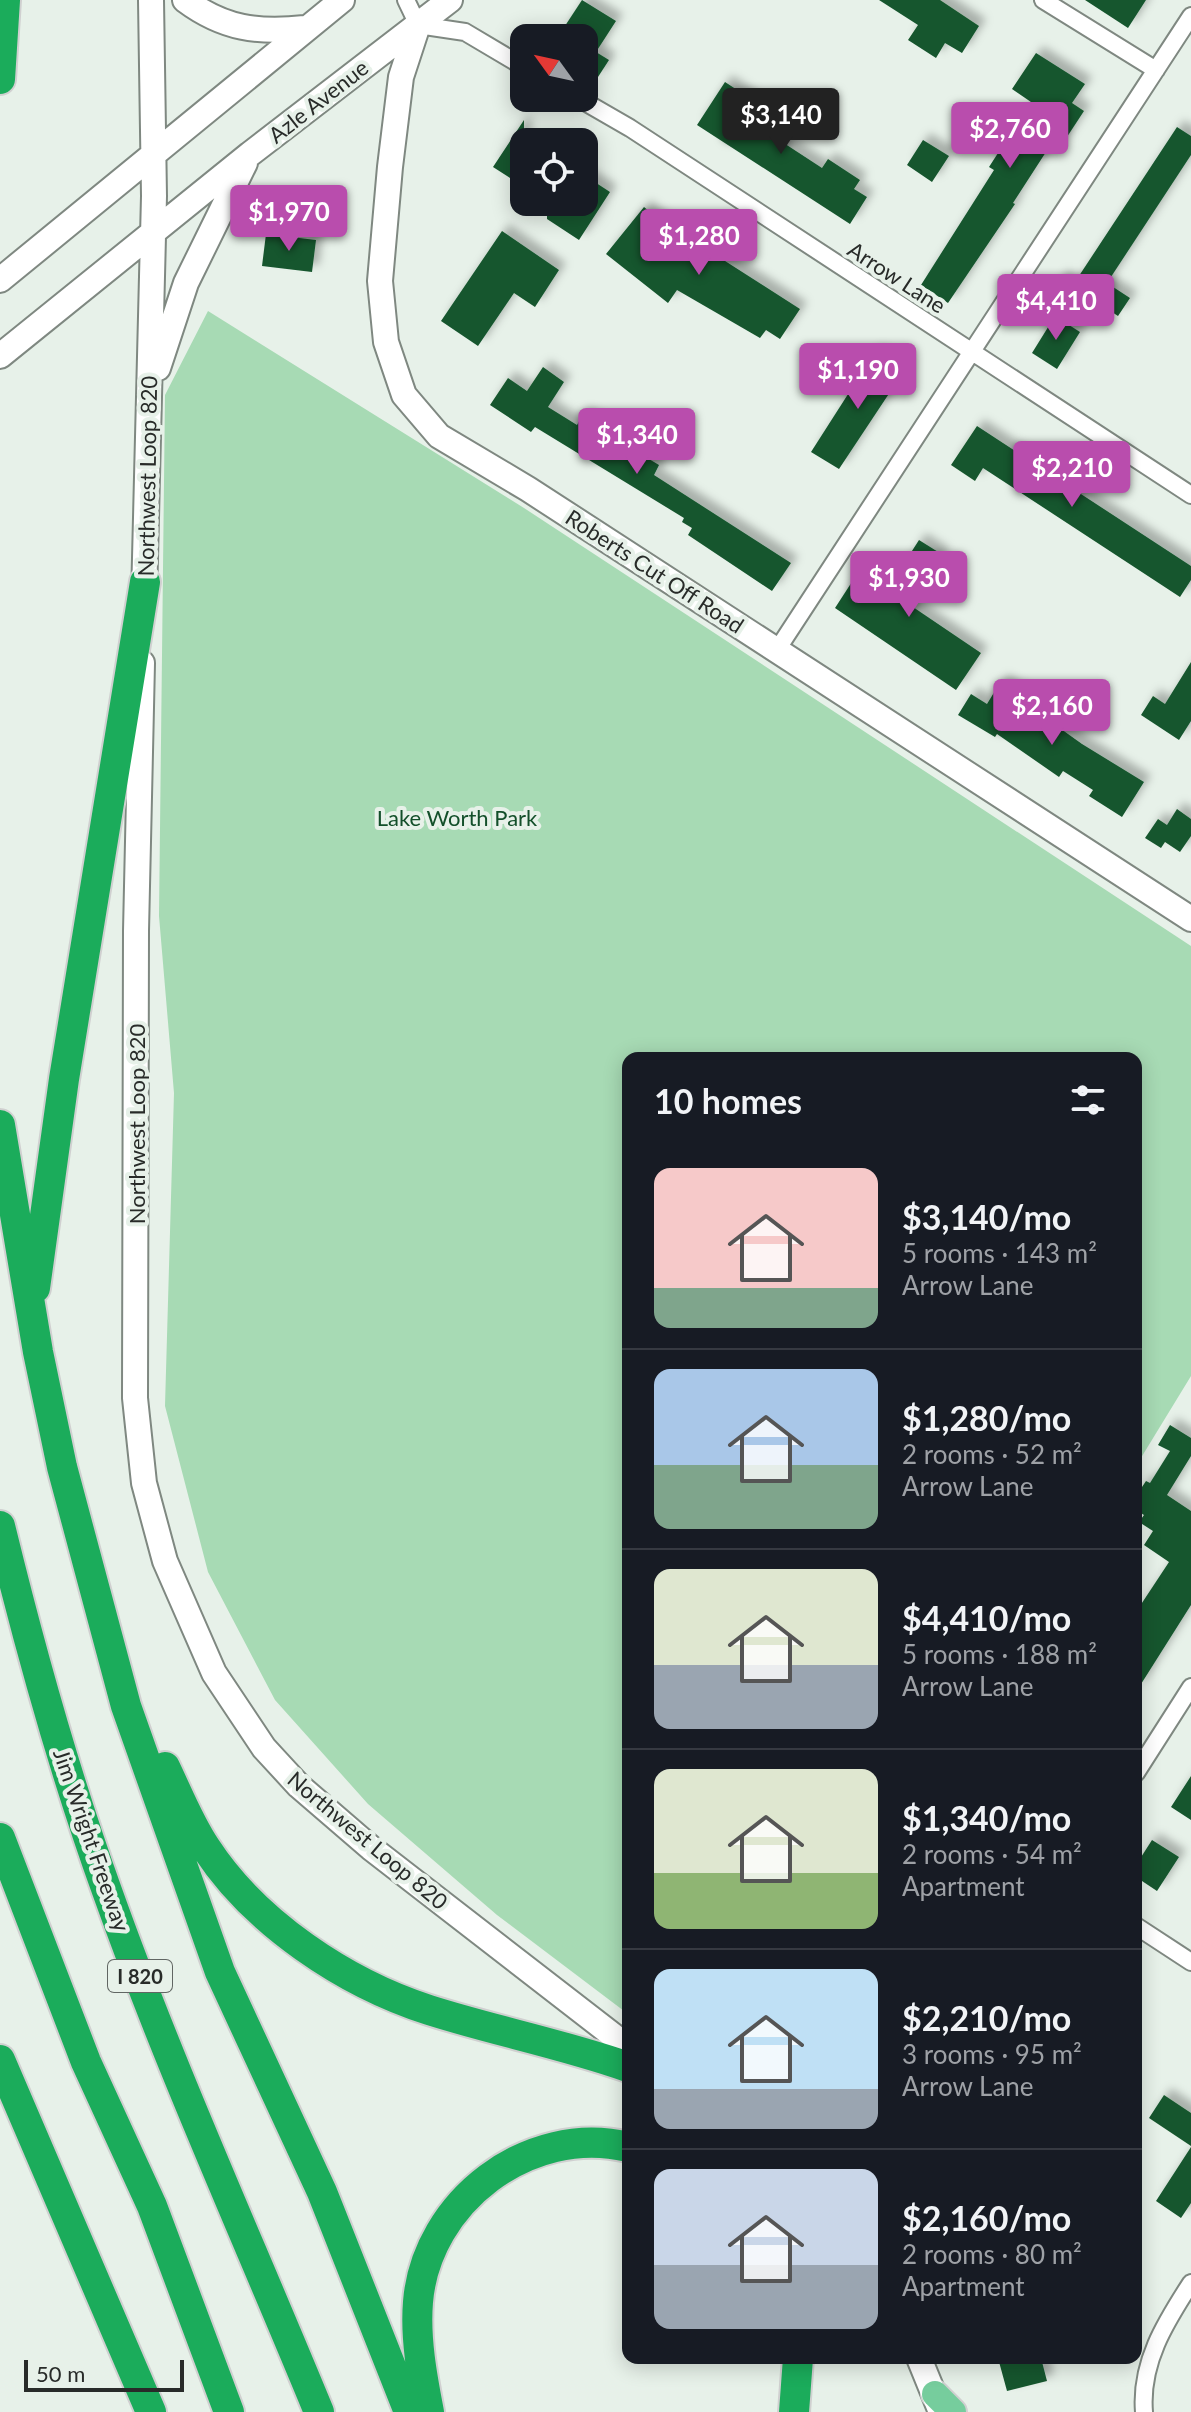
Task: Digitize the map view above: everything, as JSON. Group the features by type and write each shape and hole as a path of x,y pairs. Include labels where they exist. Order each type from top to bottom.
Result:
{"highway":[{"path":"0,79 5,0"},
{"path":"31,1314 64,1079 145,582"},
{"path":"0,1125 31,1314 62,1467 126,1706 220,1972 322,2192 409,2412"},
{"name":"Jim Wright Freeway","path":"0,1526 42,1687 107,1890 174,2066 319,2412"},
{"path":"126,1706 158,1752 206,1848 252,1901 326,1961 428,2009 622,2065"},
{"path":"0,1838 86,2062 152,2206 229,2412"},
{"path":"0,2060 151,2412"},
{"path":"429,2412 418,2342 418,2301 426,2259 446,2221 481,2182 526,2155 568,2144 622,2146"},
{"path":"794,2412 798,2364"}],"main road":[{"name":"Northwest Loop 820","path":"151,0 153,232 136,931 135,1369 144,1483 165,1561 214,1673 264,1748 299,1786 371,1848 622,2042"},
{"path":"185,0 217,21 243,29 266,32 305,28"},
{"path":"0,280 342,0"},
{"name":"Azle Avenue","path":"0,356 250,154 450,0"},
{"name":"Roberts Cut Off Road","path":"418,25 401,77 380,281 386,342 404,395 439,436 528,489 1191,919"},
{"path":"149,397 186,283 215,218 250,154"},
{"path":"922,2364 943,2406"}],"street":[{"path":"406,0 418,25 465,32 510,59"},
{"path":"1043,0 1156,70"},
{"path":"777,650 1191,16"},
{"name":"Arrow Lane","path":"598,111 1191,495"},
{"path":"1142,1764 1191,1687"},
{"path":"1142,1930 1191,1962"},
{"path":"1144,2412 1143,2397 1155,2340 1191,2283"}],"green space":[{"name":"Lake Worth Park","path":"208,311 524,508 1191,946 1191,1376 1142,1456 1142,1052 622,1052 622,2009 497,1915 368,1804 275,1700 208,1572 165,1406 174,1093 159,916 165,395"}],"building":[{"path":"582,0 616,21 598,49 598,24 566,24"},
{"path":"879,0 940,0 979,26 962,53 945,43 936,58 908,40 918,25"},
{"path":"1085,0 1146,0 1128,28"},
{"path":"598,53 609,60 598,77"},
{"path":"1036,53 1085,84 1072,103 1084,111 1063,143 1055,138 948,303 921,285 994,170 989,167 1031,102 1012,89"},
{"path":"725,82 751,99 741,115 822,168 828,159 860,180 854,189 867,197 850,224 697,125"},
{"path":"1177,127 1191,136 1191,155 1107,283 1130,298 1118,316 1086,295 1076,309 1051,292 1061,277 1073,285"},
{"path":"923,140 949,156 932,182 907,165"},
{"path":"510,141 510,178 493,167"},
{"path":"598,184 610,192 598,211"},
{"path":"644,207 683,239 686,236 800,309 780,339 766,330 760,338 677,290 668,303 606,254"},
{"path":"547,216 594,216 579,240"},
{"path":"502,231 559,270 535,307 514,293 478,346 441,321"},
{"path":"266,234 316,240 312,272 262,266"},
{"path":"1055,316 1080,332 1057,369 1032,353"},
{"path":"875,352 904,371 839,469 811,452"},
{"path":"543,367 564,382 548,407 577,425 583,414 607,429 601,440 634,462 639,453 659,465 654,475 791,563 772,591 688,535 692,528 682,522 684,518 535,427 531,432 490,405 508,378 527,391"},
{"path":"977,426 1191,566 1191,580 1180,597 983,468 975,481 951,465"},
{"path":"919,540 943,555 910,605 981,653 956,690 835,608 859,571 887,590"},
{"path":"1191,662 1191,721 1179,740 1141,715 1153,696 1165,704"},
{"path":"1001,681 1022,694 1019,699 1082,744 1144,782 1122,817 1089,796 1093,790 1063,771 1059,777 997,734 995,737 958,715 971,694 987,704"},
{"path":"1177,809 1191,819 1191,836 1180,852 1165,842 1161,848 1145,838 1158,819 1167,825"},
{"path":"1170,1425 1191,1438 1191,1456 1167,1495 1191,1511 1191,1605 1142,1683 1142,1603 1169,1562 1144,1545 1153,1531 1142,1524 1142,1487 1146,1481 1150,1483 1170,1451 1158,1445"},
{"path":"1191,1776 1191,1820 1171,1807"},
{"path":"1152,1840 1179,1857 1157,1891 1142,1881 1142,1856"},
{"path":"1164,2095 1191,2113 1191,2146 1149,2118"},
{"path":"1191,2147 1191,2203 1181,2218 1156,2201"},
{"path":"1000,2364 1043,2364 1047,2381 1007,2391"}]}
